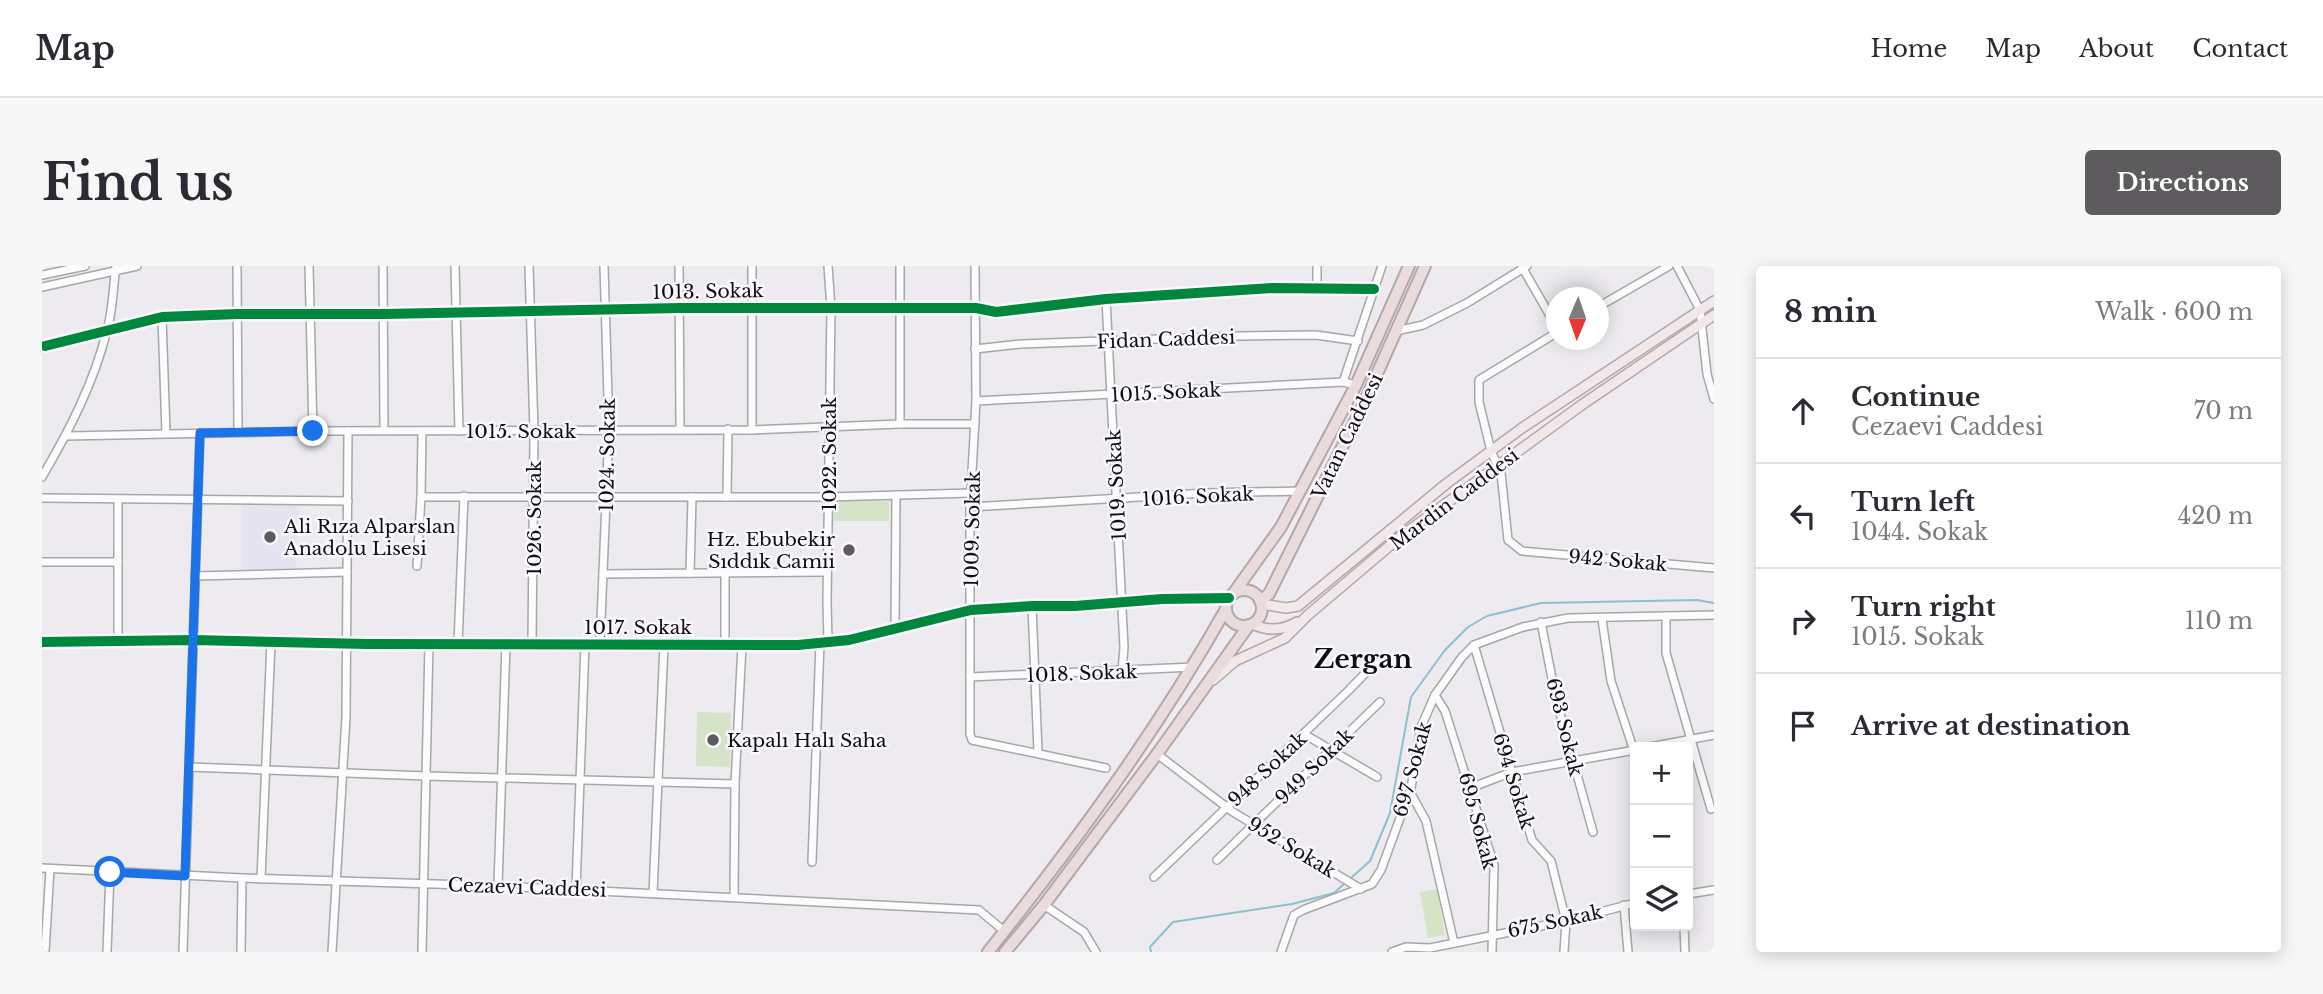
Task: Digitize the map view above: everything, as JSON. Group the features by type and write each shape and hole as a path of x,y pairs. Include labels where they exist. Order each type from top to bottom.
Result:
{"highway":[{"name":"Vatan Caddesi","path":"1229,600 1281,527 1356,385 1409,266"},
{"name":"Vatan Caddesi","path":"1261,602 1269,594 1301,530 1425,266"},
{"name":"Mardin Caddesi","path":"1005,952 1044,905 1157,754 1200,690 1250,625 1261,615 1261,602 1255,593 1243,590 1229,600"},
{"path":"1229,600 1230,620 1235,624 1250,625"},
{"path":"988,952 1089,821 1193,667 1229,600"}],"main road":[{"name":"Mardin Caddesi","path":"1261,602 1286,608 1298,606 1406,515 1491,451 1595,378 1714,301"},
{"name":"Mardin Caddesi","path":"1200,690 1235,661 1285,638 1308,615 1400,537 1583,404 1714,315"},
{"path":"1250,625 1264,630 1280,629 1291,626 1308,615"}],"street":[{"path":"42,275 85,266"},
{"path":"42,287 137,266"},
{"path":"237,266 238,432"},
{"path":"309,266 313,431"},
{"path":"383,266 384,431"},
{"path":"455,266 459,431"},
{"name":"1026. Sokak","path":"529,266 534,431 533,644"},
{"name":"1024. Sokak","path":"600,644 609,430 604,266"},
{"path":"679,266 680,429"},
{"path":"752,266 752,430"},
{"name":"1022. Sokak","path":"828,266 831,308 828,642"},
{"path":"900,266 900,424"},
{"name":"1009. Sokak","path":"975,266 976,401 970,507 970,734 972,740 1106,768"},
{"path":"1317,266 1317,288"},
{"path":"1343,382 1382,266"},
{"path":"1609,301 1669,266"},
{"path":"1677,266 1700,310 1707,374 1714,399"},
{"path":"1396,331 1423,325 1467,303 1524,267 1546,308"},
{"path":"42,477 86,394 108,329 115,269"},
{"name":"1013. Sokak","path":"44,346 162,317 752,307 975,308 996,312 1107,299 1272,288 1374,289"},
{"name":"1019. Sokak","path":"1107,299 1124,647 1122,671"},
{"path":"162,317 166,433"},
{"name":"Fidan Caddesi","path":"975,349 1021,344 1303,335 1358,341"},
{"path":"1499,465 1491,451 1479,402 1479,380 1546,339"},
{"name":"1015. Sokak","path":"976,401 1343,382 1356,385"},
{"name":"1015. Sokak","path":"66,436 313,431 752,430 975,424"},
{"path":"727,497 728,429"},
{"path":"332,952 344,772 348,431"},
{"path":"417,566 422,432"},
{"path":"183,952 200,433"},
{"name":"942 Sokak","path":"1499,465 1508,540 1522,551 1714,568"},
{"name":"1016. Sokak","path":"970,507 1300,491"},
{"path":"421,497 829,497 971,493"},
{"path":"895,629 896,495"},
{"path":"458,644 464,496"},
{"path":"690,573 692,497"},
{"path":"42,498 348,501"},
{"path":"118,500 118,641"},
{"path":"42,562 118,562"},
{"path":"195,576 347,572"},
{"path":"603,574 827,572"},
{"path":"725,573 725,645"},
{"name":"1017. Sokak","path":"42,642 194,640 346,644 664,645 820,643 895,629 971,610 1162,599 1229,600"},
{"path":"1032,606 1038,752"},
{"name":"697 Sokak","path":"1361,889 1371,884 1381,870 1410,792 1421,727 1435,695 1474,645 1505,632 1568,618 1714,615"},
{"path":"1666,616 1666,653 1711,809"},
{"path":"1602,619 1611,681 1632,742"},
{"name":"693 Sokak","path":"1541,622 1556,699 1593,832"},
{"path":"261,879 271,642"},
{"path":"813,862 820,643"},
{"path":"422,952 429,644"},
{"path":"498,886 506,644"},
{"path":"576,889 585,644"},
{"path":"653,893 664,645"},
{"path":"734,897 735,784 742,645"},
{"name":"694 Sokak","path":"1474,645 1532,840 1551,861 1566,921 1564,952"},
{"name":"948 Sokak","path":"1154,877 1379,659"},
{"name":"1018. Sokak","path":"970,677 1193,667"},
{"name":"695 Sokak","path":"1435,695 1445,711 1494,865 1492,952"},
{"name":"949 Sokak","path":"1217,860 1380,702"},
{"path":"1304,734 1377,777"},
{"path":"1676,742 1714,734"},
{"path":"1469,788 1512,772 1630,753"},
{"name":"952 Sokak","path":"1157,754 1226,806 1361,889"},
{"path":"188,767 735,784"},
{"path":"1410,792 1426,821 1454,943"},
{"path":"45,952 46,869"},
{"name":"Cezaevi Caddesi","path":"46,869 576,889 979,910 1004,931"},
{"path":"107,952 110,872"},
{"path":"241,952 243,878"},
{"path":"1281,952 1294,915 1361,889"},
{"path":"1693,893 1714,890"},
{"name":"675 Sokak","path":"1392,952 1406,947 1419,950 1566,921 1630,904"},
{"path":"1044,905 1084,932 1096,952"},
{"path":"1624,905 1628,952"},
{"path":"1684,931 1685,952"}],"shaded area":[{"name":"Ali Rıza Alparslan Anadolu Lisesi","path":"241,505 300,505 296,569 241,569"}],"green space":[{"path":"889,501 889,521 834,521 834,502"},
{"name":"Kapalı Halı Saha","path":"697,712 731,713 730,767 696,766"},
{"path":"1437,889 1445,935 1428,938 1420,892"}],"waterway":[{"path":"1351,878 1370,861 1390,813 1411,697 1445,650 1468,627 1487,616 1541,603 1697,600 1714,603"},
{"path":"1151,952 1150,947 1173,922 1292,904 1334,893 1346,882"}],"cycle path":[{"path":"45,346 162,317 680,308 976,308 996,312 1106,299 1272,288 1374,289"},
{"path":"42,642 194,640 367,644 798,645 849,640 971,610 1162,599 1229,598"}],"place":[{"name":"Ali Rıza Alparslan Anadolu Lisesi","path":"270,537"},
{"name":"Hz. Ebubekir Sıddık Camii","path":"849,550"},
{"name":"Kapalı Halı Saha","path":"713,740"}],"district":[{"name":"Zergan","path":"1363,659"}],"route":[{"path":"110,872 185,876 200,433 313,431"}]}
